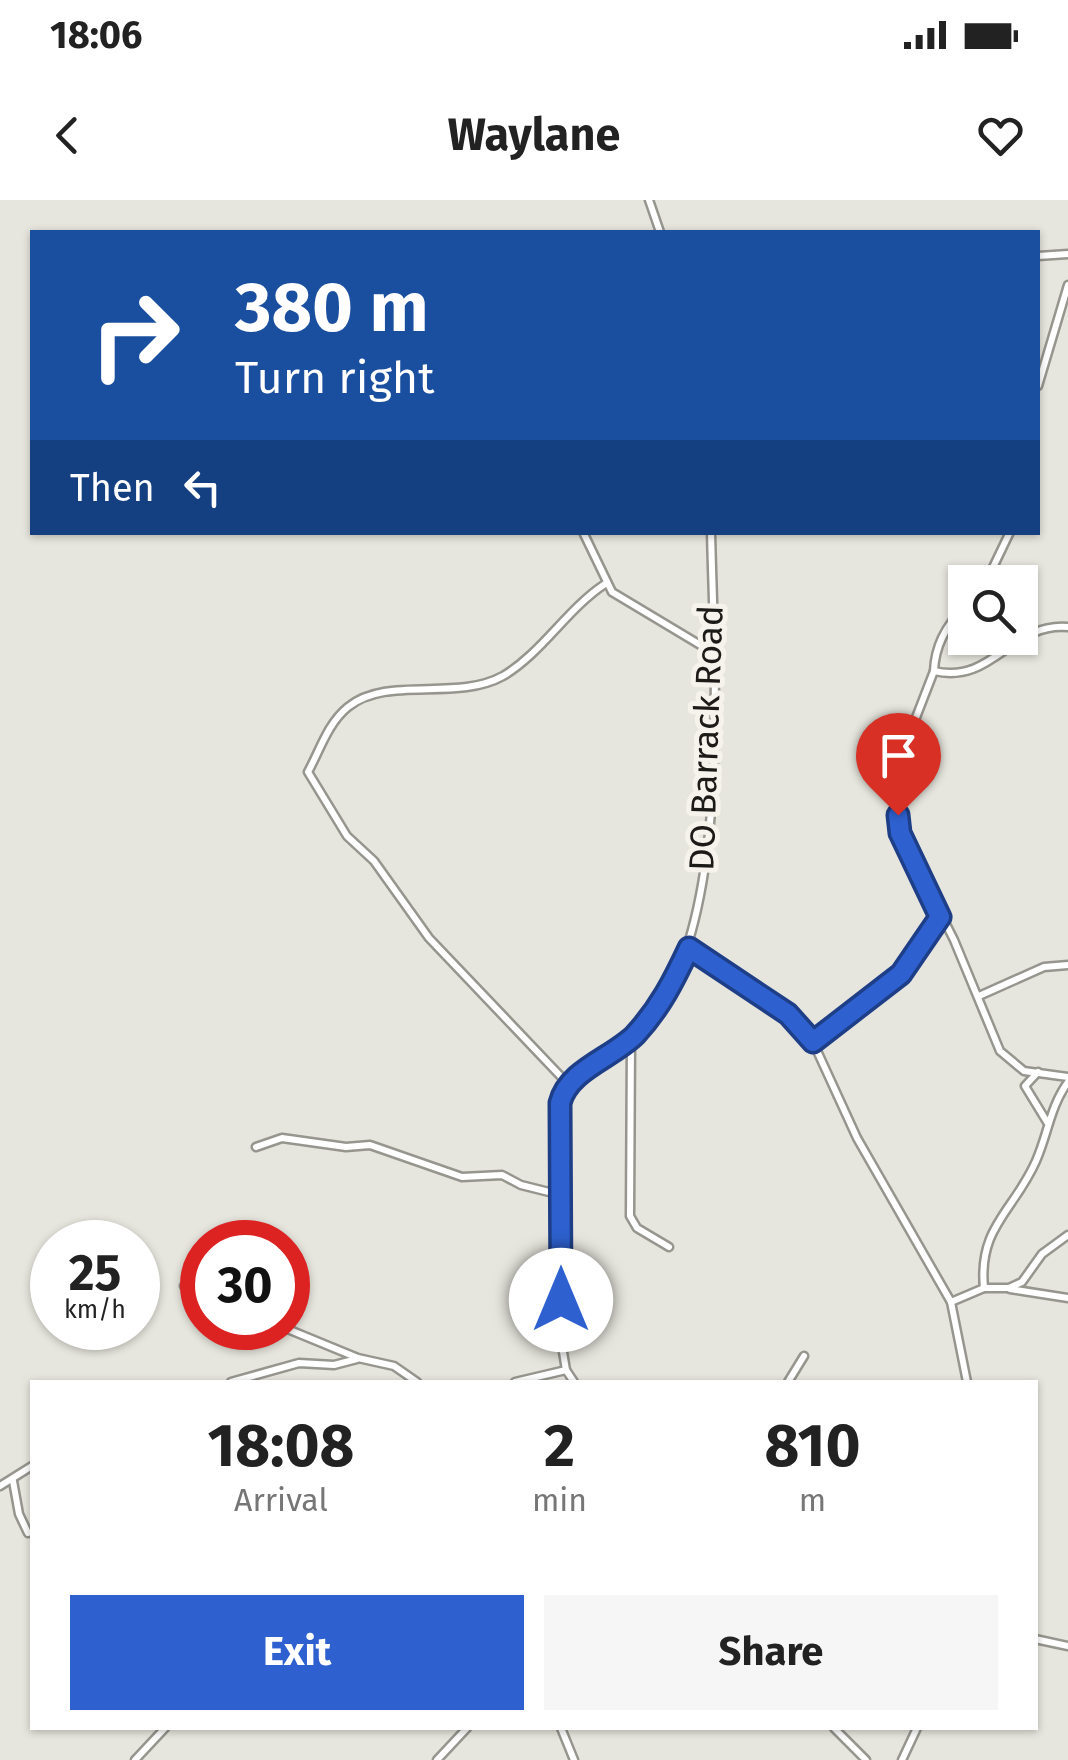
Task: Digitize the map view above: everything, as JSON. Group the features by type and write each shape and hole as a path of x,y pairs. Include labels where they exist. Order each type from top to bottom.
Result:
{"street":[{"path":"648,200 659,230"},
{"path":"1040,256 1068,254"},
{"path":"1040,379 1068,286"},
{"path":"584,535 605,584 630,605 712,652"},
{"name":"DO Barrack Road","path":"568,1084 631,1038 668,995 689,948 709,822 711,535"},
{"path":"994,565 1009,535"},
{"path":"573,1380 566,1370 561,1340 560,1103 568,1084 429,938 374,861 347,836 308,772 332,725 348,706 366,698 410,690 479,688 521,663 605,584"},
{"path":"948,626 898,764 900,833 1010,1063 1024,1072 1068,1080 1035,1164 988,1238 984,1288"},
{"path":"934,671 970,674 1003,655 1012,642 1058,626 1068,627"},
{"path":"813,1042 901,974 940,917"},
{"path":"689,948 788,1014 813,1042 857,1138 951,1302 966,1380"},
{"path":"979,996 1044,967 1068,964"},
{"path":"631,1038 630,1216 637,1228 669,1247"},
{"path":"1038,1072 1025,1086 1048,1124"},
{"path":"256,1147 282,1138 346,1147 370,1144 462,1177 502,1175 520,1186 560,1195"},
{"path":"1009,1288 1022,1282 1042,1254 1068,1235"},
{"path":"951,1302 984,1288 1068,1298"},
{"path":"310,1339 358,1358 394,1366 415,1380"},
{"path":"789,1380 804,1356"},
{"path":"237,1380 299,1363 334,1364 358,1358"},
{"path":"523,1380 566,1370"},
{"path":"0,1486 30,1468"},
{"path":"13,1481 19,1514 28,1533"},
{"path":"1038,1640 1068,1646"},
{"path":"135,1760 163,1730"},
{"path":"437,1760 465,1730"},
{"path":"562,1730 574,1760"},
{"path":"836,1730 866,1760"},
{"path":"902,1760 916,1730"}],"route":[{"path":"561,1300 560,1103 568,1084 640,1029 668,995 689,948 788,1014 813,1042 901,974 940,917 900,833 898,815"}]}
